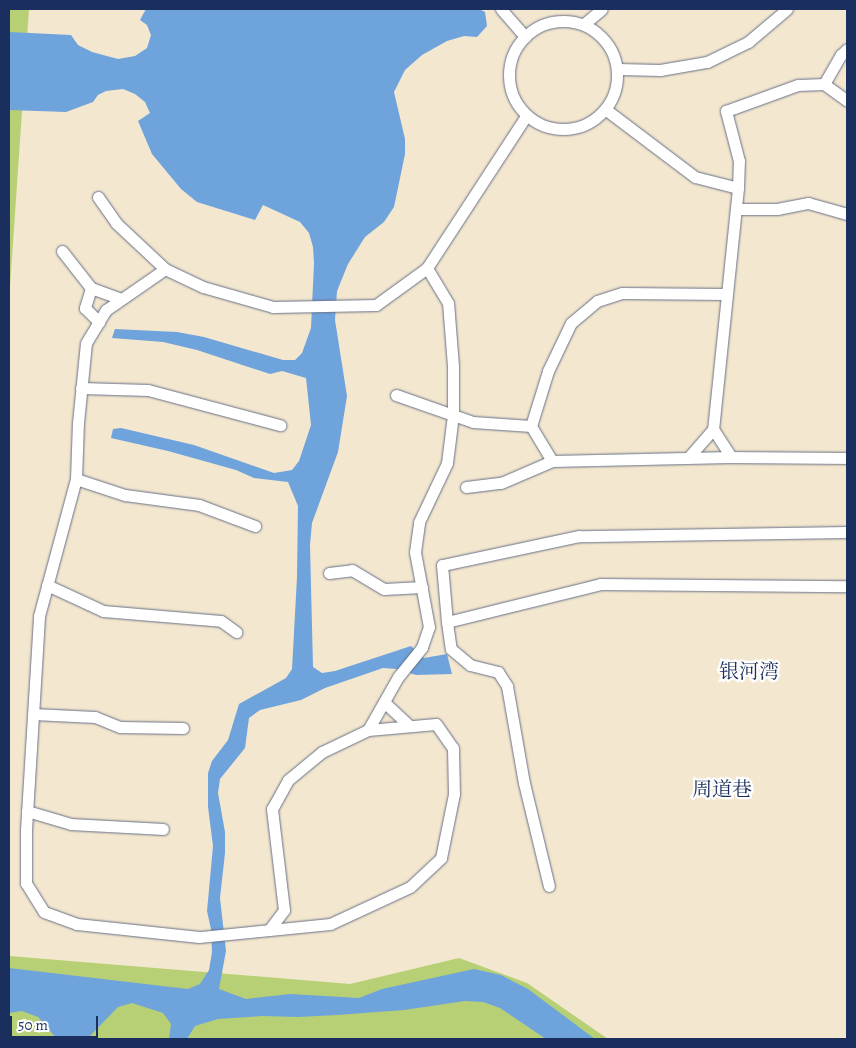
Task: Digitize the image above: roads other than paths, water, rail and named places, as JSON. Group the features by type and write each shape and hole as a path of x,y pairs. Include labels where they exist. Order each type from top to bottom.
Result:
{"street":[{"path":"501,9 525,37"},
{"path":"584,24 602,9"},
{"path":"618,69 660,70 707,62 748,42 787,9"},
{"path":"559,20 584,24 605,40 618,69 616,87 605,109 588,123 567,130 545,127 526,116 511,95 508,70 516,45 535,28 559,20"},
{"path":"824,84 841,55 847,49"},
{"path":"688,458 713,429 724,334 725,294 740,161 726,110 798,85 824,84 847,101"},
{"path":"605,109 695,177 738,188"},
{"path":"98,196 116,223 165,269 203,287 273,308 376,305 427,268 526,116"},
{"path":"736,209 777,210 808,204 847,214"},
{"path":"62,251 91,288 121,299"},
{"path":"368,730 398,677 422,647 430,627 415,552 419,522 447,463 452,415 453,366 448,303 427,268"},
{"path":"165,269 106,310 86,342 81,388 76,479 39,616 27,812 26,883 44,912 77,924 199,937 226,934 269,930 300,927 330,924 410,887 441,858 454,794 452,748 436,724 368,730 322,752 288,780 272,809 284,910 300,927"},
{"path":"91,288 85,308 99,322"},
{"path":"552,461 531,426 548,371 571,323 597,301 622,293 725,294"},
{"path":"81,388 148,390 280,425"},
{"path":"396,395 473,422 531,426"},
{"path":"713,429 731,457"},
{"path":"466,486 501,483 552,461 731,457 847,458"},
{"path":"76,479 125,494 199,505 255,526"},
{"path":"549,886 524,783 507,686 498,672 470,665 451,649 442,565 579,536 847,532"},
{"path":"329,573 352,570 384,589 422,587"},
{"path":"447,622 600,584 847,586"},
{"path":"47,585 104,611 221,622 236,632"},
{"path":"384,702 409,725"},
{"path":"33,714 95,718 120,728 183,728"},
{"path":"27,812 71,824 163,829"},
{"path":"269,930 284,910"}],"water":[{"path":"146,9 479,9 485,12 487,26 477,37 464,36 447,41 422,55 405,70 394,92 405,139 405,154 394,207 384,222 365,237 348,264 337,291 335,320 347,396 338,452 312,523 310,545 313,667 322,673 335,671 411,646 424,658 447,654 452,674 416,675 396,669 383,668 325,688 301,700 260,710 249,718 245,748 220,779 218,793 225,832 225,853 220,898 226,951 219,989 246,999 290,994 359,998 382,989 474,969 501,975 528,989 595,1039 546,1039 500,1008 483,1002 465,1001 404,1010 337,1015 218,1019 195,1026 187,1039 169,1039 171,1024 163,1013 132,1003 118,1007 87,1039 57,1039 38,1017 22,1011 9,1013 9,968 188,989 200,984 209,970 212,952 211,929 207,911 213,846 208,807 208,773 212,761 228,740 239,704 286,678 292,669 297,577 298,506 288,482 254,478 236,470 168,451 111,438 113,429 121,428 194,445 274,473 292,470 299,461 311,425 306,378 282,371 270,374 197,350 163,342 112,338 115,329 177,332 204,337 283,360 295,360 302,353 311,328 314,263 313,247 309,233 300,222 263,205 255,220 197,202 181,189 152,154 138,121 150,113 145,102 135,94 123,89 106,91 98,95 93,102 66,112 9,110 9,32 71,35 78,45 92,52 118,59 135,56 147,48 151,35 147,25 140,20"}],"district":[{"name":"银河湾","path":"749,671"},
{"name":"周道巷","path":"722,789"}]}
